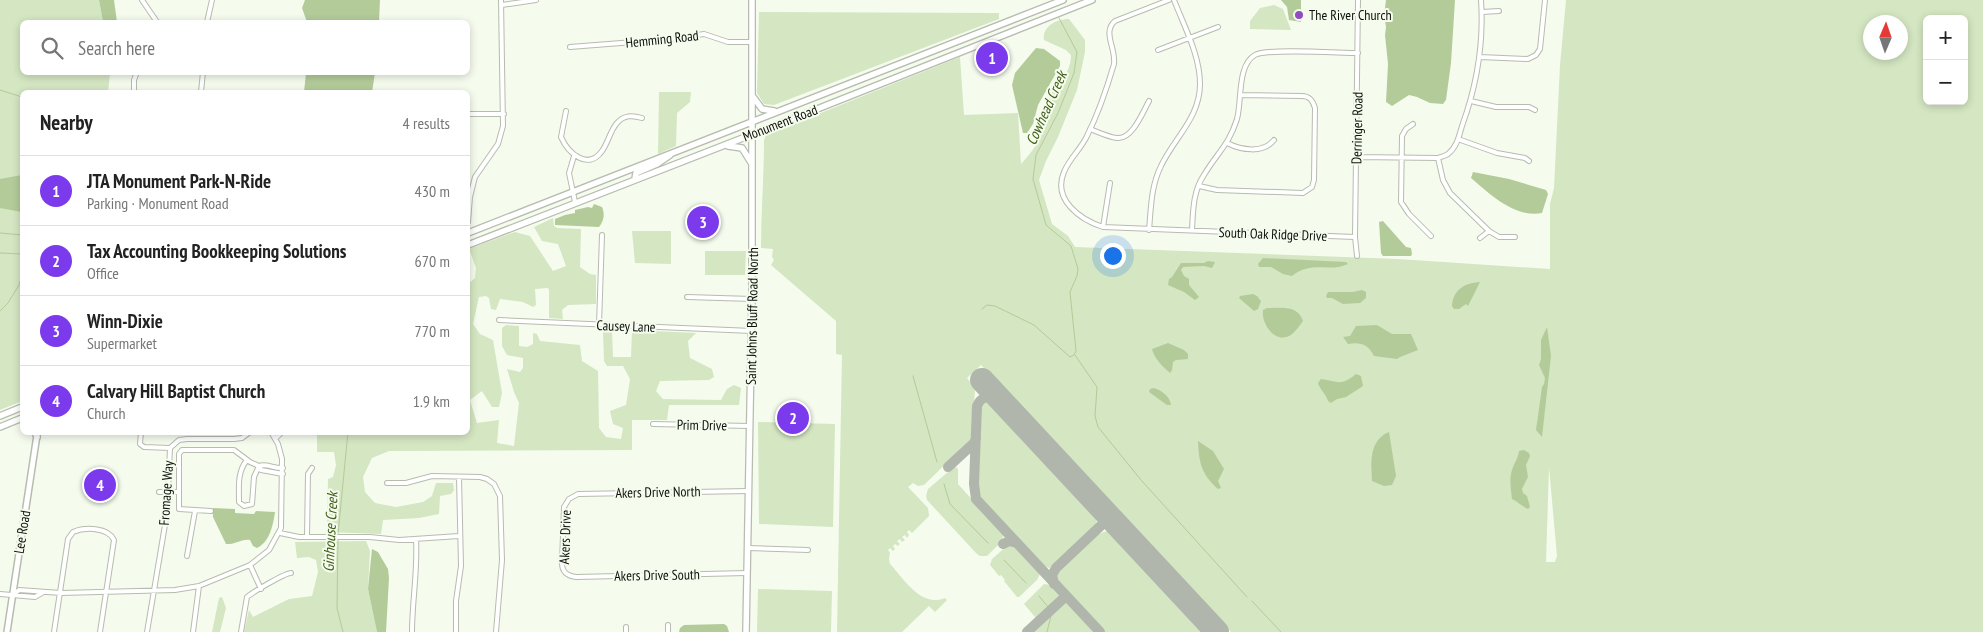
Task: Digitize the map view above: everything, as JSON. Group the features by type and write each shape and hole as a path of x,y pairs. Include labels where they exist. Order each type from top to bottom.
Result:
{"main road":[{"name":"Saint Johns Bluff Road North","path":"746,632 752,331 752,0"},
{"name":"Monument Road","path":"470,232 1063,0"},
{"name":"Monument Road","path":"470,244 1092,0"},
{"path":"954,43 957,53"},
{"path":"752,96 762,109 776,112"},
{"path":"721,147 733,145 742,148 748,154 753,166"},
{"path":"612,176 628,175 635,179 636,173 657,164 673,152"},
{"path":"0,416 20,408"},
{"path":"0,427 20,419"},
{"path":"7,424 20,423"}],"street":[{"path":"142,0 156,20"},
{"path":"207,20 212,0"},
{"path":"470,197 475,178 498,144 503,126 501,2 536,0"},
{"path":"1110,182 1103,228 1074,211 1068,205 1062,189 1064,170 1090,129 1114,64 1115,54 1108,33 1109,28 1115,21 1169,0"},
{"path":"1149,230 1151,198 1158,173 1165,157 1189,123 1197,104 1200,84 1198,67 1174,0"},
{"name":"Derringer Road","path":"1357,256 1354,237 1357,157 1358,0"},
{"path":"1357,157 1438,158 1449,153 1458,139 1471,101 1480,58 1481,0"},
{"path":"1480,58 1531,58 1538,52 1545,0"},
{"path":"1482,12 1499,12"},
{"path":"1158,50 1218,27"},
{"name":"Hemming Road","path":"570,47 672,39 704,34 728,42 752,42"},
{"path":"1192,230 1193,206 1199,186 1203,176 1227,143 1240,109 1243,73 1248,63 1254,57 1265,52 1358,53"},
{"path":"134,90 136,75"},
{"path":"201,90 202,75"},
{"path":"1199,186 1218,190 1303,193 1312,187 1315,108 1311,99 1302,96 1241,95"},
{"path":"1090,129 1114,138 1123,138 1130,132 1149,101"},
{"path":"1471,101 1496,107 1529,107 1536,110"},
{"path":"566,112 561,137 574,156 588,159 598,156 602,152 617,123 627,116 642,118"},
{"path":"470,114 504,114"},
{"path":"1413,124 1403,133 1401,202 1408,214 1431,236"},
{"path":"1458,139 1497,153 1525,158 1529,161"},
{"path":"1227,143 1238,148 1263,149 1274,140"},
{"path":"574,156 569,173 575,202"},
{"path":"1438,158 1445,186 1489,231 1499,237 1515,237"},
{"name":"South Oak Ridge Drive","path":"1103,228 1354,237"},
{"path":"1480,238 1489,231"},
{"path":"600,325 602,235"},
{"path":"687,297 752,299"},
{"name":"Causey Lane","path":"499,320 752,331"},
{"name":"Prim Drive","path":"654,424 750,426"},
{"name":"Lee Road","path":"7,632 36,435"},
{"path":"141,435 140,444 144,446 170,448"},
{"name":"Fromage Way","path":"147,632 167,513 170,448 179,440 242,438 246,435"},
{"path":"0,594 12,596 19,590 34,590 42,593 153,592 199,586 250,565 269,550 280,533 282,522 283,468 280,451 273,435"},
{"path":"275,439 279,435"},
{"path":"210,512 179,510 179,454 182,450 234,450 261,470 283,474"},
{"path":"247,460 240,471 239,484 239,502 244,506 252,504 254,477 258,466"},
{"path":"258,466 283,468"},
{"path":"268,472 270,467"},
{"path":"307,537 308,474 312,468"},
{"path":"388,483 406,483 432,476 480,477 494,484 500,496 502,560 496,632"},
{"path":"456,632 456,608 461,566 459,477"},
{"name":"Akers Drive North","path":"569,499 578,494 749,491"},
{"path":"159,492 179,492"},
{"name":"Akers Drive","path":"567,575 562,563 564,507 569,499"},
{"path":"187,556 195,511"},
{"path":"54,632 68,539 73,532 80,530 105,530 109,532 114,540 100,632"},
{"path":"280,533 307,537 370,536 399,540 459,536"},
{"path":"412,632 416,539"},
{"path":"748,548 808,550"},
{"path":"250,565 261,589"},
{"path":"240,632 247,597 273,583 285,573 291,573"},
{"name":"Akers Drive South","path":"567,575 576,577 747,573"},
{"path":"193,632 199,586"},
{"path":"668,625 668,632"}],"shaded area":[{"path":"0,0 99,0 103,20 20,20 20,75 110,75 108,90 20,90 20,402 0,410"},
{"path":"99,0 114,0 117,20 103,20"},
{"path":"305,0 380,0 379,20 306,20 302,8"},
{"path":"1281,0 1301,0 1301,22 1289,20 1287,7"},
{"path":"1386,0 1455,0 1451,63 1446,100 1443,104 1430,103 1409,95 1392,106 1386,102 1388,64 1384,15"},
{"path":"1566,0 1983,0 1983,632 1231,632 981,365 967,378 975,388 972,438 924,485 918,486 913,483 908,487 928,508 929,516 912,533 909,530 907,532 909,535 907,538 905,535 902,537 905,540 902,542 900,539 897,541 900,544 893,546 895,549 893,551 890,548 888,550 890,553 890,564 907,584 921,596 928,599 945,598 947,600 935,612 929,606 902,632 837,632 842,355 836,354 836,321 771,265 774,260 772,257 773,249 761,248 764,140 766,135 960,57 964,115 1018,113 1021,164 1041,136 1045,105 1065,75 1070,63 1071,55 1066,50 1044,40 1045,31 1055,22 1069,19 1085,40 1085,52 1077,90 1039,180 1052,224 1068,236 1075,247 1398,259 1550,269 1550,204 1554,188 1560,65","holes":["1549,467 1557,556 1555,562 1546,562"]},
{"path":"1274,5 1283,9 1291,30 1250,29 1250,21 1260,8"},
{"path":"759,12 999,13 999,19 774,105 764,104 757,93"},
{"path":"1036,48 1044,49 1060,61 1060,66 1038,105 1033,124 1027,133 1023,133 1012,85 1015,73"},
{"path":"306,75 375,75 372,90 304,90"},
{"path":"659,92 691,92 690,102 677,113 676,146 658,154"},
{"path":"1473,172 1509,179 1546,190 1548,194 1542,213 1522,212 1503,203 1471,178"},
{"path":"20,175 20,212 0,208 0,179"},
{"path":"594,204 602,207 603,210 603,220 599,227 555,225 555,219 575,213 575,210 592,208"},
{"path":"553,218 554,226 557,228 581,229 580,267 590,274 596,275 596,304 568,305 562,310 563,319 549,318 548,288 535,289 536,305 533,307 523,302 500,299 496,310 491,309 489,298 486,296 479,297 473,324 480,334 493,340 502,393 499,407 492,407 482,391 470,400 470,282 475,278 476,268 470,249 515,232 530,236 553,271 566,266 558,244 542,241 534,227"},
{"path":"1383,221 1406,247 1411,248 1411,256 1383,256 1381,253 1379,222"},
{"path":"632,231 671,231 671,264 635,263"},
{"path":"705,251 746,251 745,275 705,275"},
{"path":"1263,258 1346,262 1348,264 1307,269 1292,276 1283,274 1271,267 1259,267 1258,264"},
{"path":"1208,261 1215,262 1212,268 1204,266 1183,267 1181,270 1184,276 1189,279 1189,285 1199,297 1195,300 1184,292 1168,285 1169,279 1181,263 1204,263"},
{"path":"1480,282 1468,306 1466,304 1459,309 1454,309 1452,306 1453,300 1460,288"},
{"path":"1362,290 1366,292 1366,298 1360,303 1343,304 1326,296 1328,292"},
{"path":"1253,294 1261,301 1258,309 1254,311 1239,298 1240,296"},
{"path":"1267,308 1288,308 1297,312 1303,321 1291,335 1278,337 1266,326 1264,321 1263,310"},
{"path":"506,325 519,326 519,346 527,347 533,344 533,333 537,334 540,341 580,345 582,361 598,371 599,428 606,437 621,439 623,428 613,424 610,411 626,405 630,379 623,366 607,366 604,361 603,332 605,330 612,330 613,357 631,357 632,330 696,333 688,341 690,358 712,369 714,377 709,380 660,381 656,391 663,399 721,400 727,389 734,385 741,388 739,405 669,405 667,420 632,420 632,450 389,451 372,458 363,477 365,492 375,503 396,507 423,502 432,496 436,483 453,483 454,490 451,494 440,496 439,514 419,518 383,520 381,534 327,532 328,479 333,477 336,465 334,452 317,452 317,435 470,435 470,400 477,423 499,420 497,443 514,446 519,403 507,369 520,372 523,368 523,358 507,355 502,346 502,328"},
{"path":"1377,325 1392,334 1411,334 1418,350 1397,359 1374,356 1366,346 1356,343 1348,344 1343,337 1350,336 1356,326"},
{"path":"1547,327 1551,356 1542,437 1536,430 1545,378 1539,365 1541,359 1541,340"},
{"path":"1168,343 1184,350 1188,354 1188,359 1173,362 1170,373 1157,359 1152,349"},
{"path":"1356,374 1361,376 1363,386 1346,397 1331,403 1318,383 1321,379 1342,382"},
{"path":"1154,388 1165,394 1171,405 1167,405 1149,392 1150,389"},
{"path":"988,402 1097,518 1096,526 1057,563 1049,568 1036,560 978,495 980,406"},
{"path":"758,422 835,424 833,527 759,524"},
{"path":"1389,432 1396,476 1392,485 1384,486 1372,481 1372,460 1378,440"},
{"path":"1198,441 1213,451 1224,469 1218,481 1221,488 1218,489 1204,473 1200,461"},
{"path":"1524,450 1530,456 1526,465 1528,477 1522,489 1523,493 1527,496 1530,507 1528,509 1512,499 1510,484 1511,473 1519,451"},
{"path":"955,466 958,469 958,484 1004,535 1000,543 987,556 980,556 976,553 927,500 928,489"},
{"path":"213,508 235,509 235,513 275,512 272,528 265,542 257,548 253,546 250,540 226,544 213,517"},
{"path":"1108,531 1203,632 1104,632 1059,584 1056,577 1070,557 1095,536"},
{"path":"366,541 370,551 368,589 377,632 244,632 249,610 253,617 289,599 312,596 318,572 316,560 309,557 297,558 295,542"},
{"path":"1009,544 1015,545 1040,574 1037,580 1019,597 990,565 992,559"},
{"path":"372,549 378,552 388,569 386,632 377,632 368,589"},
{"path":"1044,584 1052,585 1096,632 1032,632 1041,624 1024,604"},
{"path":"758,589 832,591 831,632 757,632"},
{"path":"222,597 226,608 220,632 212,632 219,598"},
{"path":"724,624 729,632 679,632 680,628 684,625"}],"waterway":[{"name":"Cowhead Creek","path":"982,309 987,305 995,306 1034,325 1070,357 1076,351 1070,292 1078,269 1071,246 1046,225 1033,179 1036,155 1058,113 1074,73 1077,52 1059,18"},
{"path":"0,90 20,96"},
{"path":"0,233 20,235"},
{"path":"0,253 20,254"},
{"path":"0,311 20,285"},
{"path":"1075,355 1097,387 1095,416 1098,427 1141,480 1247,597"},
{"path":"913,376 937,462"},
{"name":"Ginhouse Creek","path":"338,534 348,435"},
{"path":"944,484 950,504 988,543"},
{"name":"Ginhouse Creek","path":"338,538 337,608 343,632"},
{"path":"1004,560 1026,583"},
{"path":"1039,596 1048,607"},
{"path":"1252,601 1281,632"},
{"path":"1047,632 1051,616"}],"taxiway":[{"path":"999,398 986,398 981,400 977,406 974,484 976,499 1100,632"},
{"path":"948,467 974,443 976,438"},
{"path":"1054,584 1052,575 1056,568 1110,517"},
{"path":"1003,544 1009,541 1017,543"},
{"path":"1027,632 1066,596"}],"runway":[{"path":"982,380 1217,632"}],"place":[{"name":"The River Church","path":"1299,15"},
{"name":"JTA Monument Park-N-Ride","path":"992,58"},
{"name":"Winn-Dixie","path":"703,222"},
{"name":"Tax Accounting Bookkeeping Solutions","path":"793,418"},
{"name":"Calvary Hill Baptist Church","path":"100,485"}]}
